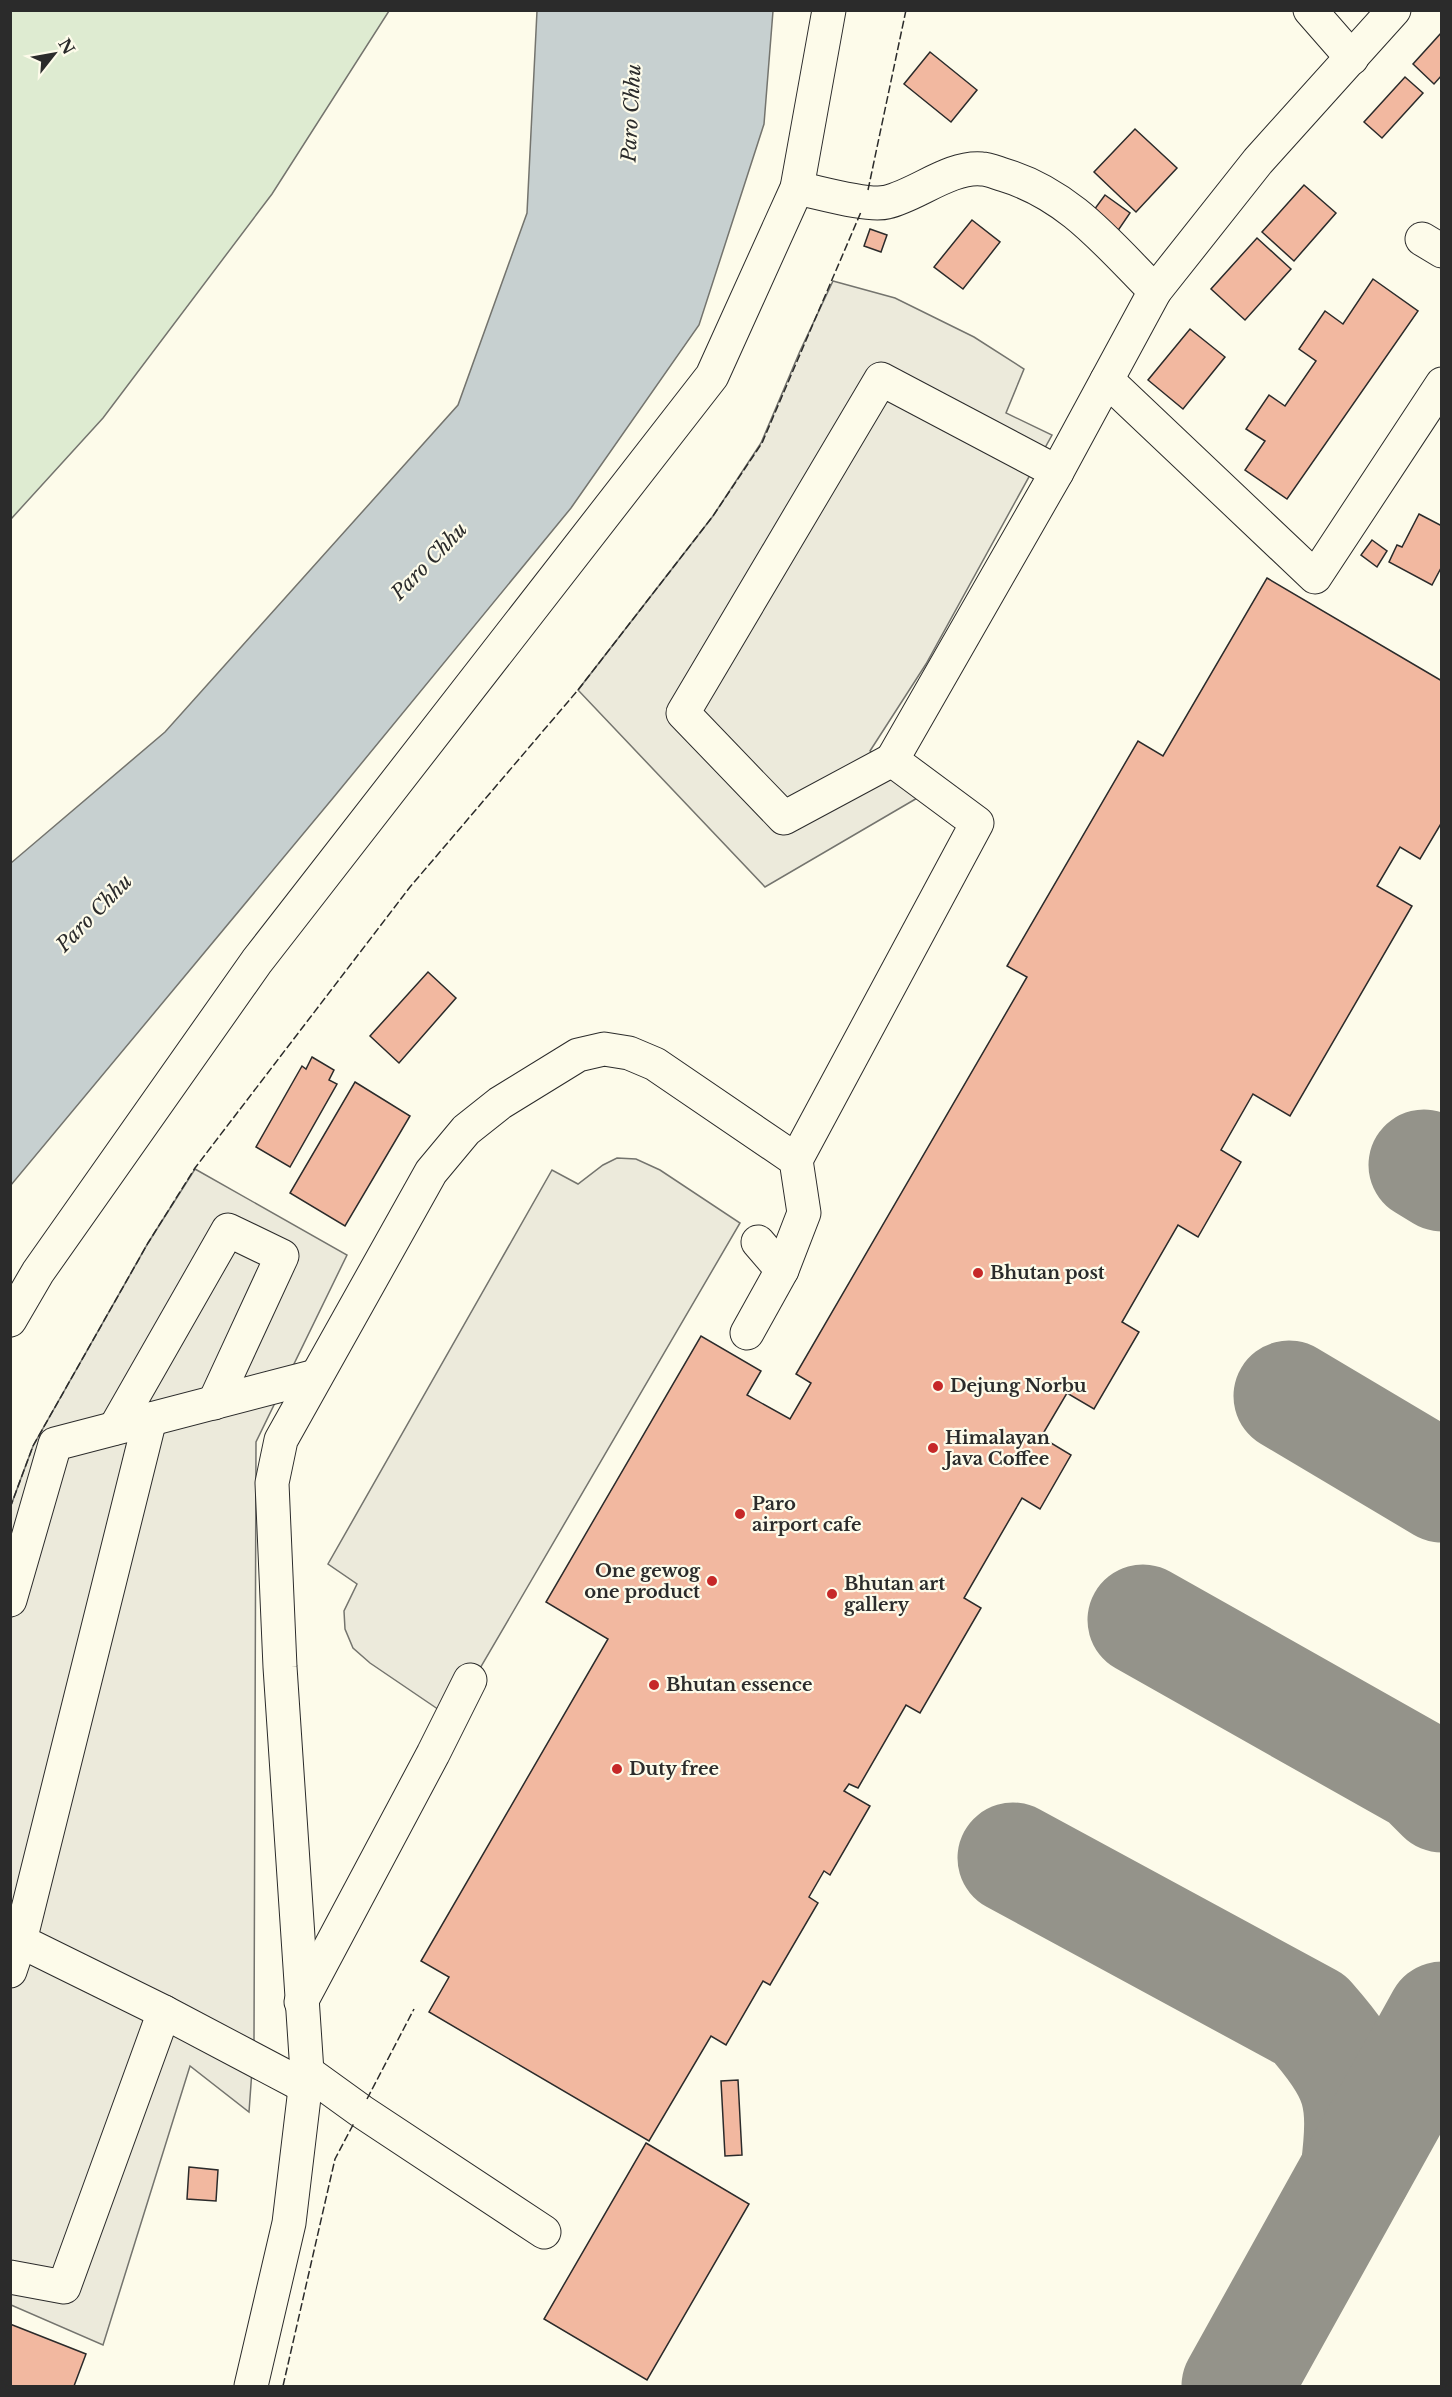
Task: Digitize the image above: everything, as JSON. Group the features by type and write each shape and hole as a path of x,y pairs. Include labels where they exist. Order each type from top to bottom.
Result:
{"street":[{"path":"10,1320 38,1272 257,961 712,376 797,188 829,10"},
{"path":"1310,10 1352,58"},
{"path":"1057,472 881,379 683,713 784,818 892,760 1057,472 1155,291 1258,161 1394,10"},
{"path":"797,188 866,202 886,203 954,173 981,168 1002,174 1048,192 1082,217 1155,291"},
{"path":"1107,380 1315,577 1442,384"},
{"path":"747,1333 783,1270 804,1213 796,1160 977,823 892,760"},
{"path":"251,2386 289,2223 300,2144 305,2079 280,1667 272,1483 281,1440 431,1172 466,1130 500,1103 578,1055 604,1049 629,1053 655,1064 796,1160"},
{"path":"115,1428 228,1230 282,1256 214,1403"},
{"path":"758,1242 783,1270"},
{"path":"10,1600 56,1444 316,1376"},
{"path":"150,1419 15,1956 164,2012 305,2079 361,2111 544,2232"},
{"path":"301,2002 434,1754 470,1680"},
{"path":"10,2277 64,2288 164,2012"}],"green space":[{"path":"11,10 389,11 272,194 103,418 11,519"}],"shaded area":[{"path":"833,281 895,298 974,337 1024,369 1006,413 1052,435 926,664 870,751 919,797 765,887 578,690 713,516 761,443"},
{"path":"617,1158 636,1159 660,1170 740,1223 451,1718 370,1663 353,1648 345,1629 344,1611 357,1584 328,1564 552,1170 578,1184 603,1165"},
{"path":"195,1169 347,1255 256,1442 254,2042 249,2112 190,2066 103,2345 11,2305 10,1508 33,1446 148,1243"}],"water":[{"name":"Paro Chhu","path":"537,11 773,11 764,124 699,325 571,508 11,1185 11,863 165,732 458,405 527,213"}],"building":[{"path":"1442,32 1442,75 1434,84 1413,64"},
{"path":"930,52 977,90 951,122 904,84"},
{"path":"1405,77 1423,93 1382,138 1364,122"},
{"path":"1135,129 1177,168 1136,212 1094,172"},
{"path":"1304,185 1336,213 1294,261 1262,232"},
{"path":"1105,195 1130,213 1117,232 1091,214"},
{"path":"972,220 1000,242 963,289 934,267"},
{"path":"870,229 887,235 881,252 864,246"},
{"path":"1257,238 1291,269 1245,320 1211,289"},
{"path":"1373,279 1418,311 1287,499 1245,470 1265,441 1246,429 1269,395 1285,406 1316,361 1299,349 1325,311 1343,324"},
{"path":"1190,329 1225,357 1183,409 1148,380"},
{"path":"1419,514 1442,526 1442,566 1432,585 1389,562 1397,545 1402,547"},
{"path":"1372,540 1387,551 1377,567 1361,555"},
{"path":"1267,578 1442,681 1442,822 1420,859 1400,847 1377,886 1412,906 1290,1116 1253,1094 1221,1150 1241,1162 1198,1237 1178,1225 1122,1322 1139,1332 1094,1409 1067,1393 1041,1437 1071,1455 1040,1509 1022,1498 964,1598 981,1608 920,1713 906,1705 858,1788 849,1784 844,1791 870,1806 830,1875 824,1871 809,1897 818,1903 770,1985 763,1981 726,2045 711,2036 649,2141 429,2012 449,1977 421,1961 608,1639 546,1602 701,1336 761,1371 747,1395 790,1419 811,1383 796,1374 1027,977 1007,966 1138,741 1163,756"},
{"path":"428,972 456,998 399,1063 370,1036"},
{"path":"312,1057 334,1070 329,1080 337,1084 290,1167 256,1147 302,1066 306,1069"},
{"path":"355,1082 410,1116 345,1226 290,1193"},
{"path":"738,2080 742,2155 725,2156 721,2081"},
{"path":"646,2143 749,2204 647,2380 544,2319"},
{"path":"189,2167 218,2170 216,2201 187,2199"},
{"path":"10,2324 86,2354 74,2386 10,2386"}],"taxiway":[{"path":"1424,1165 1442,1176"},
{"path":"1289,1396 1442,1487"},
{"path":"1143,1620 1423,1778 1442,1797"},
{"path":"1013,1858 1310,2019 1340,2056 1355,2089 1360,2124 1356,2171"},
{"path":"1237,2386 1442,2017"}],"fence":[{"path":"868,190 906,10"},
{"path":"10,1508 33,1446 148,1243 195,1168 410,887 578,690 713,516 762,443 861,212"},
{"path":"367,2099 414,2009"},
{"path":"283,2386 335,2159 354,2123"}],"place":[{"name":"Bhutan post","path":"978,1273"},
{"name":"Dejung Norbu","path":"938,1386"},
{"name":"Himalayan Java Coffee","path":"933,1448"},
{"name":"Paro airport cafe","path":"740,1514"},
{"name":"One gewog one product","path":"712,1581"},
{"name":"Bhutan art gallery","path":"832,1594"},
{"name":"Bhutan essence","path":"654,1685"},
{"name":"Duty free","path":"617,1769"}]}
